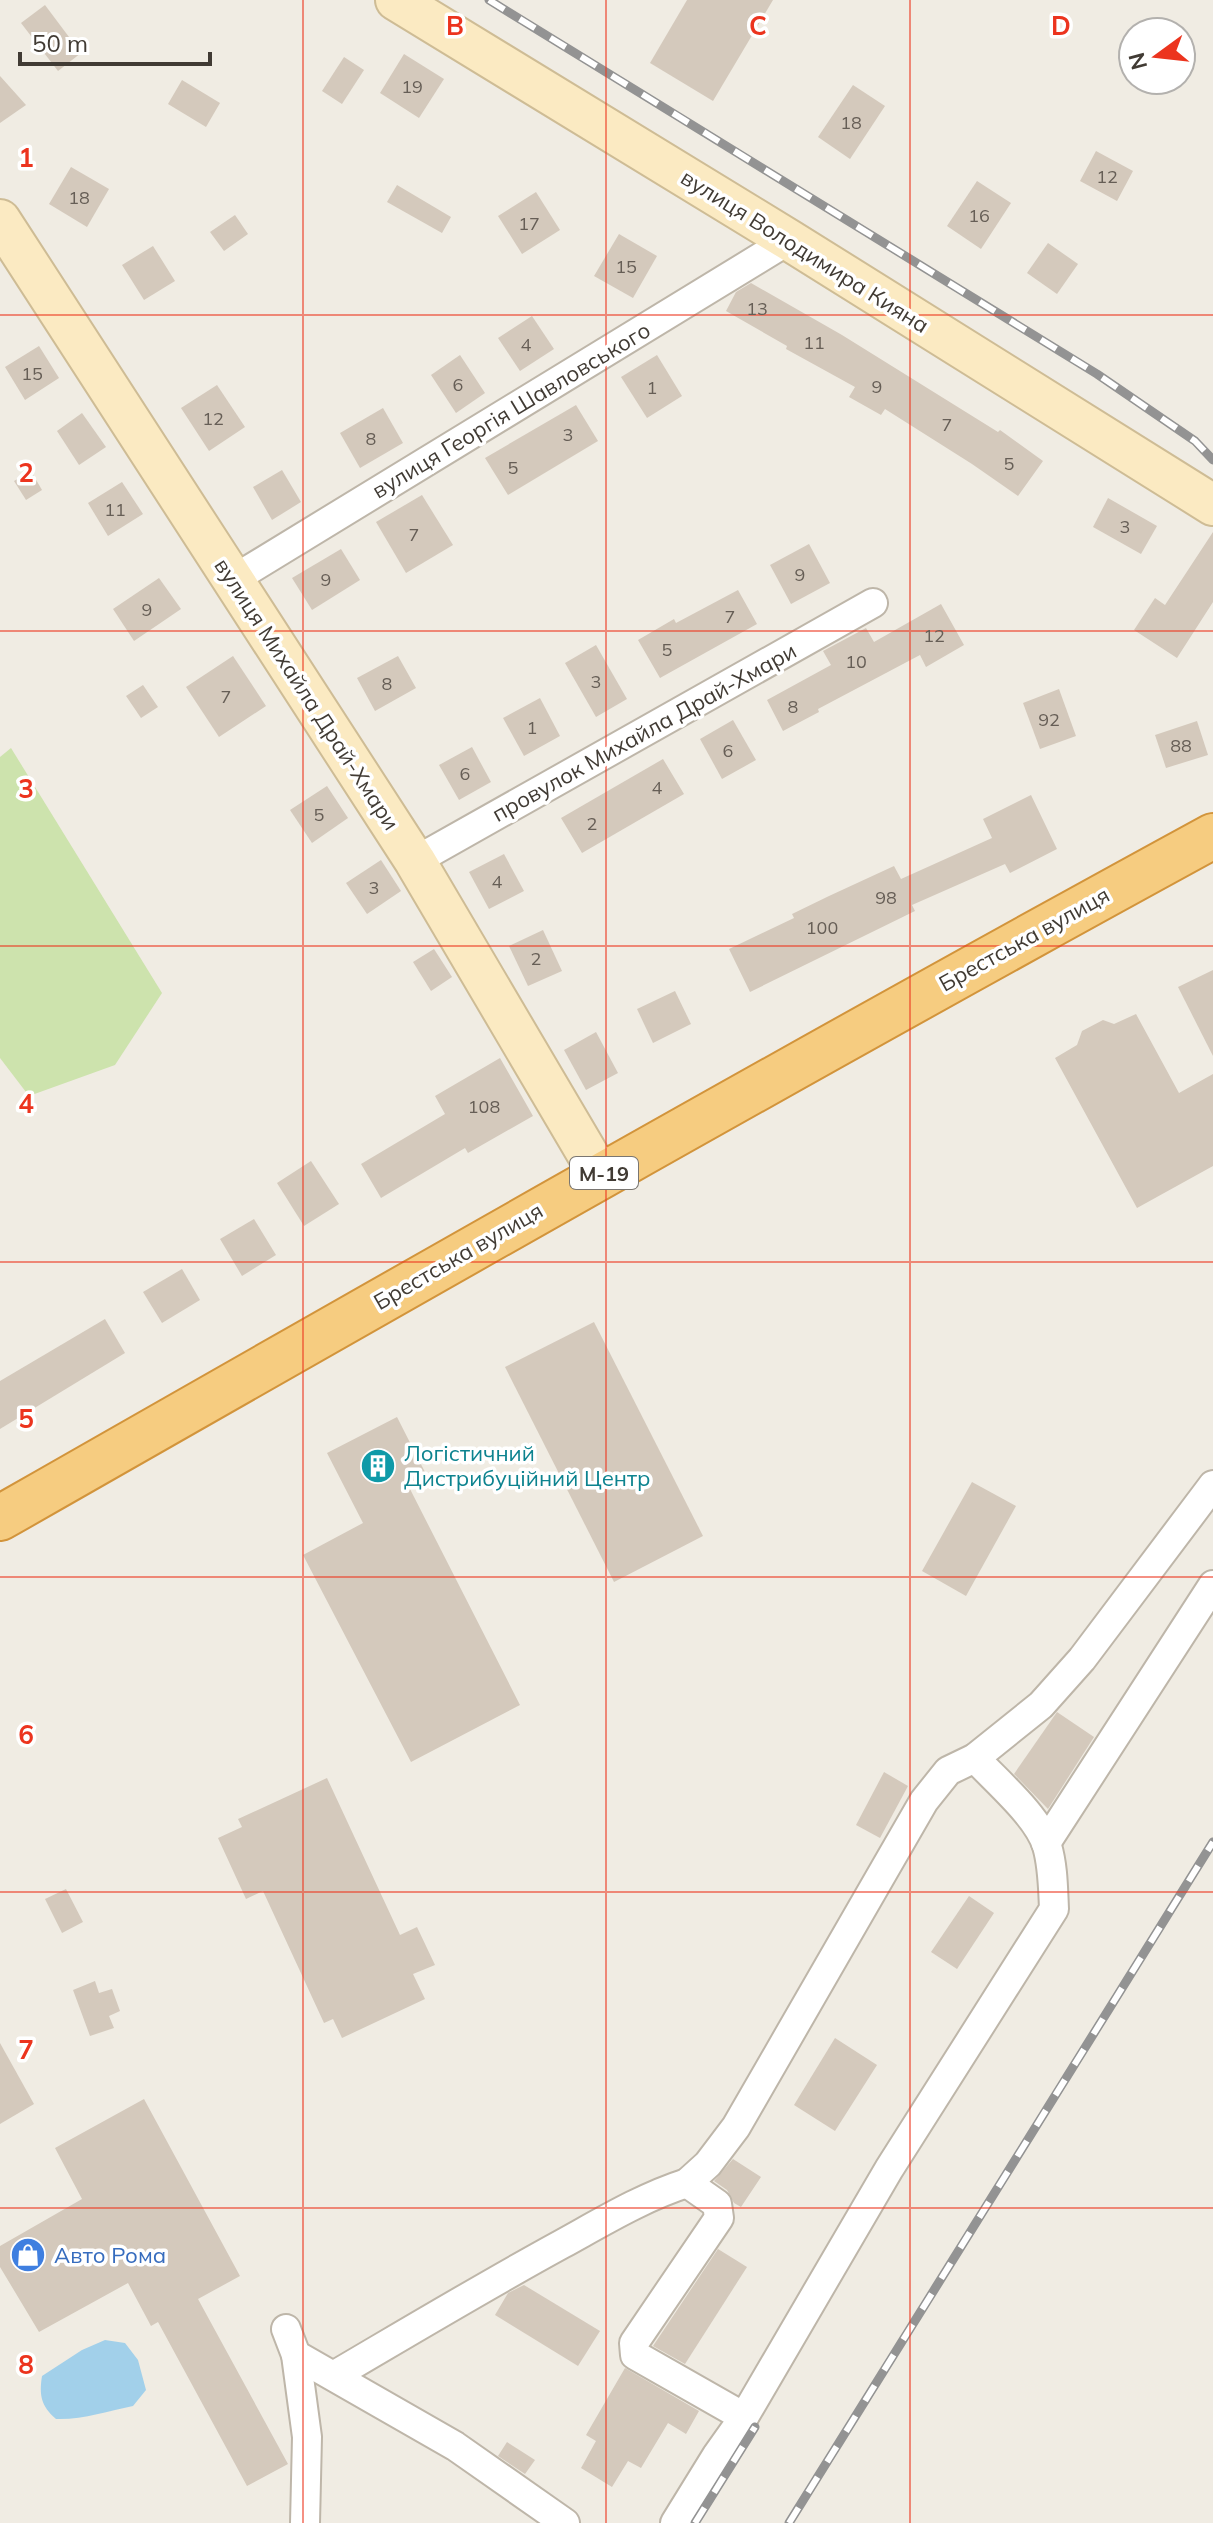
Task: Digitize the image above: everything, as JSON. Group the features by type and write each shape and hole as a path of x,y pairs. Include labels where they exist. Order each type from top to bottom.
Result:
{"highway":[{"name":"Брестська вулиця","path":"0,1518 600,1175 1213,836"}],"main road":[{"name":"вулиця Володимира Кияна","path":"396,0 789,240 1213,505"},
{"name":"вулиця Михайла Драй-Хмари","path":"0,220 415,861 600,1175"}],"street":[{"name":"вулиця Георгія Шавловського","path":"234,579 789,240"},
{"name":"провулок Михайла Драй-Хмари","path":"415,861 873,603"},
{"path":"335,2375 480,2289 588,2230 667,2189 687,2183 708,2164 736,2127 924,1801 948,1771 975,1758 1041,1705 1082,1659 1213,1485"},
{"path":"1046,1843 1213,1585"},
{"path":"675,2523 744,2417 889,2169 1054,1909 1053,1873 1046,1843 1026,1814 975,1758"},
{"path":"687,2183 717,2204 719,2218 634,2343 635,2355 744,2417"},
{"path":"286,2329 296,2355 307,2437 305,2523"},
{"path":"296,2355 455,2446 565,2523"}],"green space":[{"path":"11,748 162,993 115,1065 29,1096 0,1058 0,757"}],"water":[{"path":"105,2340 125,2343 138,2360 146,2390 133,2406 85,2417 56,2419 42,2400 42,2376 82,2350"}],"building":[{"path":"687,0 773,0 713,101 650,63"},
{"path":"45,5 81,53 58,71 21,23"},
{"path":"404,54 444,79 419,118 380,93"},
{"path":"344,57 364,70 342,104 322,91"},
{"path":"0,76 26,105 0,123"},
{"path":"182,80 220,103 206,127 168,104"},
{"path":"853,85 885,106 850,159 818,137"},
{"path":"1096,151 1133,171 1117,201 1080,181"},
{"path":"71,167 109,189 87,227 49,204"},
{"path":"977,181 1011,203 981,249 947,226"},
{"path":"397,185 451,217 442,233 387,202"},
{"path":"536,192 560,230 522,254 498,216"},
{"path":"235,215 248,234 224,251 210,232"},
{"path":"619,234 657,256 633,298 594,276"},
{"path":"1048,243 1078,264 1057,294 1027,273"},
{"path":"153,246 175,281 144,300 122,265"},
{"path":"751,283 842,335 998,432 1000,430 1043,461 1018,496 885,409 881,415 849,397 855,387 726,311 736,292"},
{"path":"532,316 554,349 520,371 498,338"},
{"path":"39,346 59,378 25,400 5,367"},
{"path":"460,355 485,393 456,413 431,375"},
{"path":"657,355 682,396 647,418 621,377"},
{"path":"217,385 245,427 209,451 181,408"},
{"path":"576,405 598,441 508,495 485,458"},
{"path":"383,408 403,443 360,468 340,433"},
{"path":"82,413 106,447 79,465 57,431"},
{"path":"282,470 301,502 272,520 253,487"},
{"path":"31,471 42,490 26,500 14,481"},
{"path":"122,482 143,514 108,536 88,503"},
{"path":"422,495 453,545 406,573 376,522"},
{"path":"1108,498 1157,526 1141,554 1093,527"},
{"path":"1213,532 1213,602 1177,658 1134,630 1155,598 1165,605"},
{"path":"809,544 830,583 791,604 770,565"},
{"path":"341,549 360,580 312,610 292,578"},
{"path":"159,578 181,609 134,641 113,609"},
{"path":"738,590 757,624 660,678 638,640 674,619 676,623"},
{"path":"941,604 964,645 926,667 920,655 783,731 767,700 831,665 823,651 866,628 874,642"},
{"path":"596,645 627,699 596,717 565,663"},
{"path":"233,656 266,706 219,737 186,687"},
{"path":"398,656 416,688 375,711 357,678"},
{"path":"143,685 158,707 141,718 126,696"},
{"path":"1059,689 1076,736 1040,749 1023,703"},
{"path":"540,698 560,736 524,756 503,718"},
{"path":"733,720 756,760 722,779 700,739"},
{"path":"1197,721 1208,755 1166,768 1155,735"},
{"path":"472,747 491,782 459,800 439,765"},
{"path":"663,759 684,794 582,853 561,818"},
{"path":"327,786 348,818 312,843 290,810"},
{"path":"1031,795 1057,849 1010,873 1005,864 912,905 915,911 750,992 729,949 794,918 792,914 894,866 901,879 992,838 983,819"},
{"path":"504,854 524,891 489,909 469,872"},
{"path":"381,860 401,891 367,914 346,883"},
{"path":"543,930 562,971 528,986 509,946"},
{"path":"434,949 452,977 431,991 413,962"},
{"path":"1213,970 1213,1056 1178,987"},
{"path":"675,991 691,1024 653,1043 637,1009"},
{"path":"1136,1014 1179,1093 1213,1074 1213,1166 1137,1208 1055,1058 1077,1045 1082,1031 1103,1020 1114,1024"},
{"path":"596,1032 618,1073 586,1090 564,1050"},
{"path":"500,1058 533,1116 468,1153 465,1148 381,1198 361,1164 445,1114 435,1096"},
{"path":"311,1161 339,1204 304,1226 277,1183"},
{"path":"254,1219 276,1255 242,1276 220,1239"},
{"path":"182,1269 200,1300 162,1323 143,1292"},
{"path":"105,1319 125,1353 0,1429 0,1381"},
{"path":"594,1322 703,1536 614,1582 505,1367"},
{"path":"397,1417 429,1480 410,1489 520,1705 411,1762 303,1555 363,1523 327,1453"},
{"path":"972,1482 1016,1506 966,1596 922,1571"},
{"path":"1057,1712 1094,1737 1048,1809 1014,1774"},
{"path":"884,1772 908,1786 880,1838 856,1825"},
{"path":"327,1778 400,1935 417,1927 435,1965 413,1974 425,1999 342,2038 333,2019 324,2023 263,1891 246,1899 218,1838 242,1827 238,1819"},
{"path":"66,1889 83,1922 62,1933 45,1899"},
{"path":"969,1896 994,1913 957,1969 931,1952"},
{"path":"95,1981 99,1993 112,1989 120,2011 109,2016 114,2028 90,2036 73,1990"},
{"path":"835,2038 877,2065 835,2131 794,2105"},
{"path":"0,2043 34,2104 0,2124"},
{"path":"144,2099 240,2276 198,2299 288,2464 247,2486 158,2322 151,2326 128,2283 39,2332 0,2267 0,2246 82,2199 55,2148"},
{"path":"733,2159 761,2177 741,2207 734,2203 727,2190 714,2181"},
{"path":"718,2249 747,2267 685,2364 653,2346"},
{"path":"524,2285 600,2331 578,2366 495,2315 508,2293"},
{"path":"625,2368 699,2411 686,2434 668,2423 641,2468 628,2461 612,2487 581,2468 596,2441 586,2435"},
{"path":"507,2442 535,2460 525,2474 498,2456"}],"railway":[{"path":"489,0 1097,374 1195,441 1213,460"},
{"path":"789,2523 1213,1842"},
{"path":"695,2523 755,2427"}],"place":[{"name":"Логістичний Дистрибуційний Центр","path":"378,1466"},
{"name":"Авто Рома","path":"28,2255"}]}
